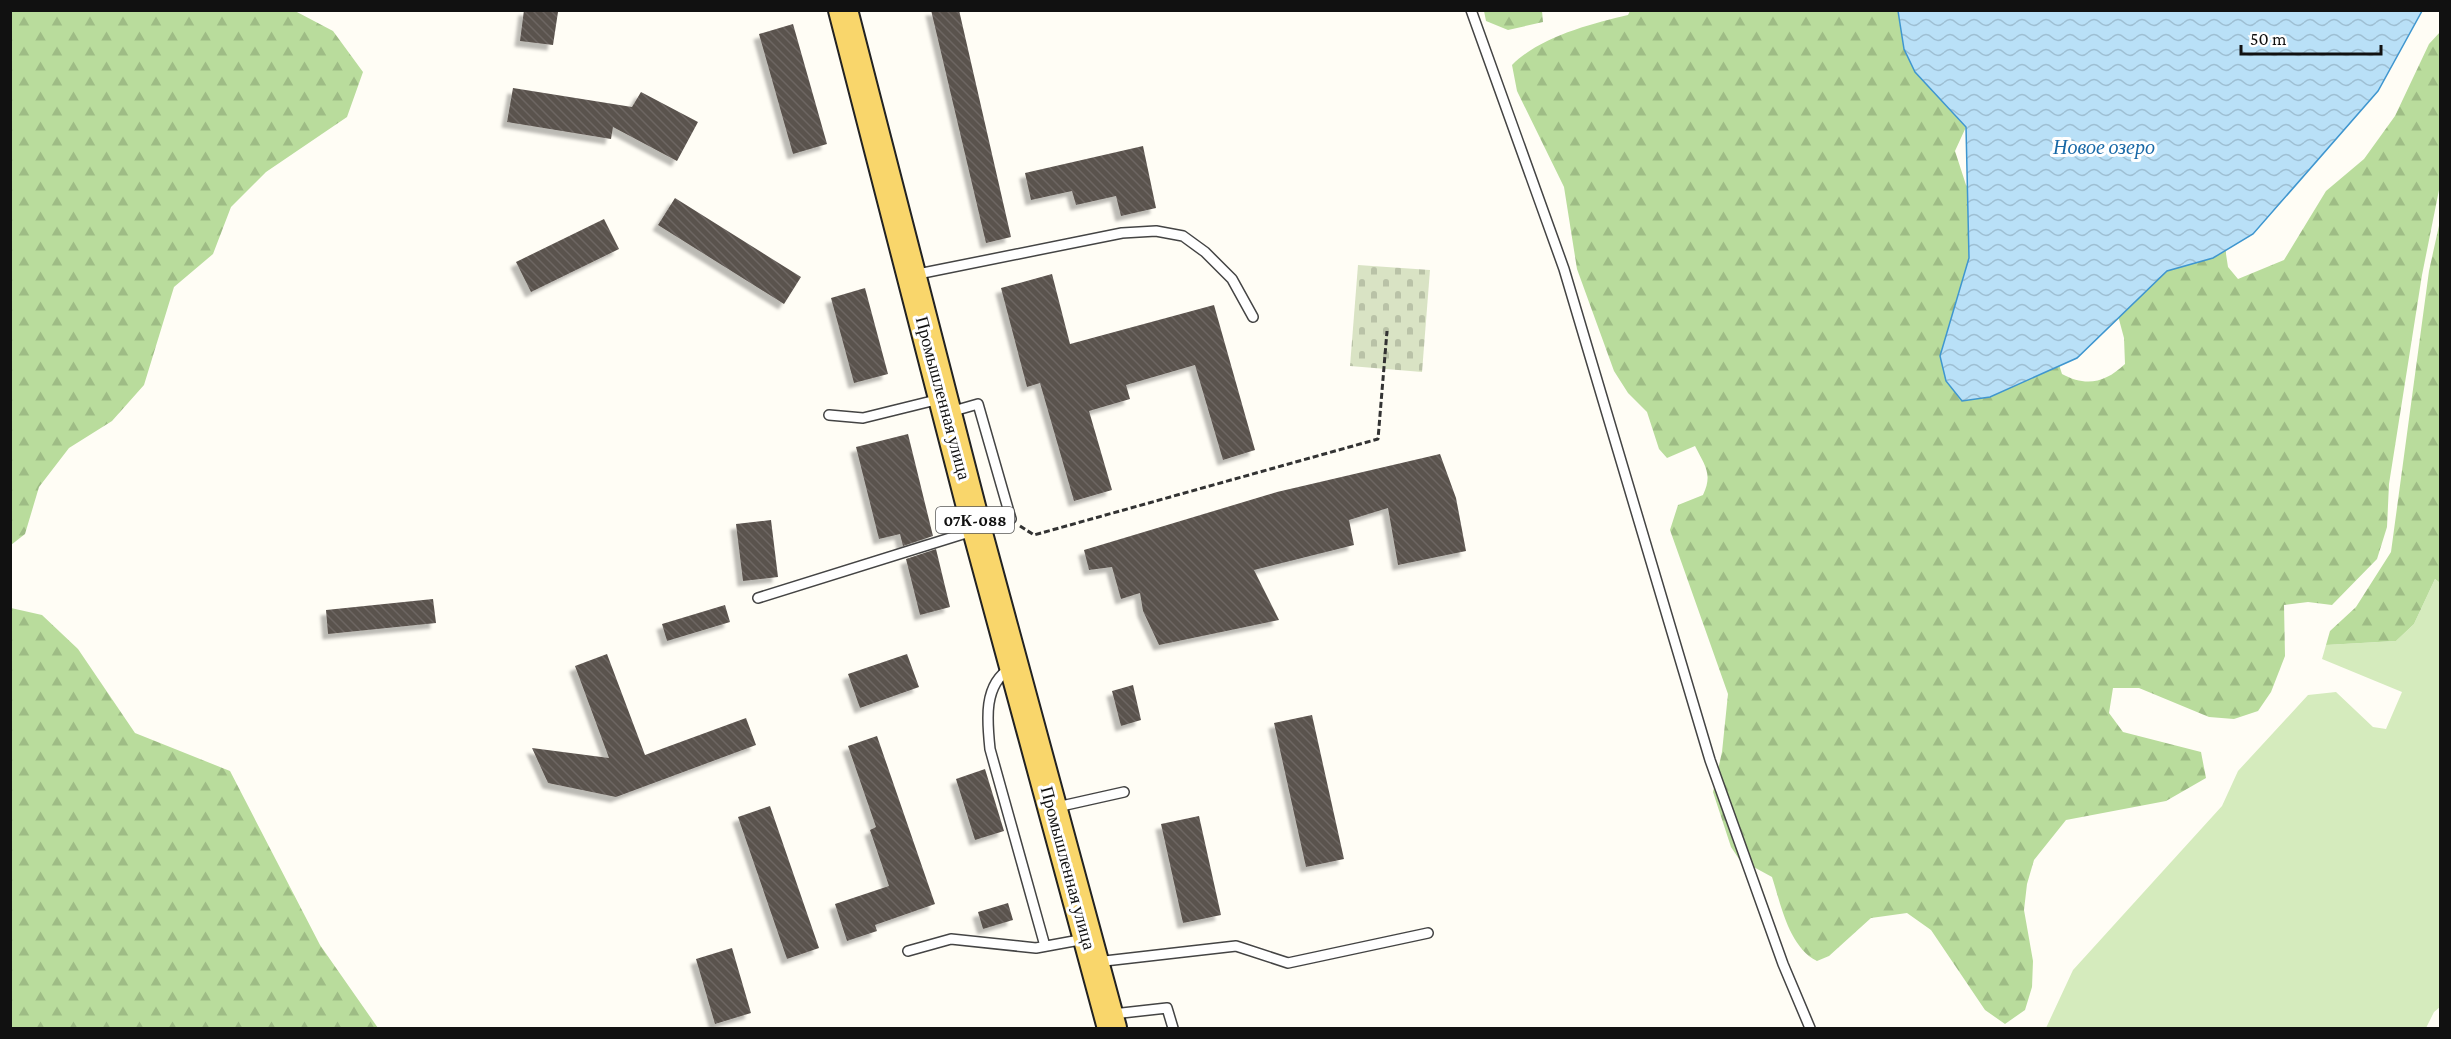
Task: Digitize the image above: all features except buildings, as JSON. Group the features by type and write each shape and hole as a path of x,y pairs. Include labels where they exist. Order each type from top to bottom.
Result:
{"main road":[{"name":"Промышленная улица","path":"843,10 1013,667 1110,1022"}],"lane":[{"path":"1471,10 1564,269 1710,760 1783,964 1810,1029"},
{"path":"911,276 1122,233 1156,231 1183,236 1205,252 1232,279 1253,317"},
{"path":"758,598 1011,519 978,404 945,406 863,418 829,414"},
{"path":"1013,667 1002,673 990,696 987,720 990,749 1045,946"},
{"path":"1051,808 1124,792"},
{"path":"908,951 951,939 1090,951 1236,946 1288,963 1428,933"},
{"path":"1110,1022 1167,1008 1173,1029"}],"path":[{"path":"1011,519 1034,536 1378,439 1387,331"}],"green space":[{"path":"11,10 295,11 333,31 363,72 347,117 266,172 231,207 213,254 174,287 144,385 112,421 69,448 39,487 25,534 11,545"},
{"path":"1484,11 1542,11 1543,22 1508,30 1486,21"},
{"path":"1630,11 1898,11 1904,49 1915,72 1966,127 1955,151 1966,185 1985,202 2050,337 2062,374 2087,382 2103,379 2125,364 2124,338 2106,271 2224,188 2228,267 2238,279 2284,260 2326,191 2364,159 2395,116 2429,44 2440,32 2440,185 2422,275 2389,484 2387,527 2377,559 2332,605 2308,602 2284,605 2285,656 2271,692 2258,711 2234,719 2209,717 2139,688 2113,688 2109,713 2123,732 2201,752 2206,778 2166,801 2066,820 2034,860 2027,884 2024,910 2033,961 2032,987 2025,1010 2005,1024 1985,1010 1931,930 1907,913 1871,918 1829,956 1817,961 1807,955 1799,946 1787,924 1772,877 1739,859 1731,847 1713,792 1722,752 1728,694 1670,530 1678,505 1703,495 1708,476 1705,465 1695,446 1667,458 1659,449 1647,412 1628,393 1614,371 1577,269 1564,187 1517,91 1512,65 1523,55 1551,39 1582,27 1628,15"},
{"path":"2440,221 2440,583 2435,579 2414,624 2396,641 2326,645 2330,631 2356,607 2391,552 2429,271"},
{"path":"1358,265 1430,270 1422,372 1350,366"},
{"path":"2435,579 2440,583 2440,1007 2434,1012 2426,1028 2046,1028 2073,970 2222,806 2238,771 2308,695 2336,692 2373,727 2386,729 2402,692 2322,659 2326,645 2396,641 2414,624"},
{"path":"11,608 42,615 78,649 135,733 230,771 320,945 378,1028 11,1028"}],"water":[{"name":"Новое озеро","path":"1898,10 2422,11 2378,91 2253,234 2213,258 2167,271 2077,358 1990,397 1962,401 1946,381 1940,356 1969,258 1966,127 1915,72 1904,49"}]}
